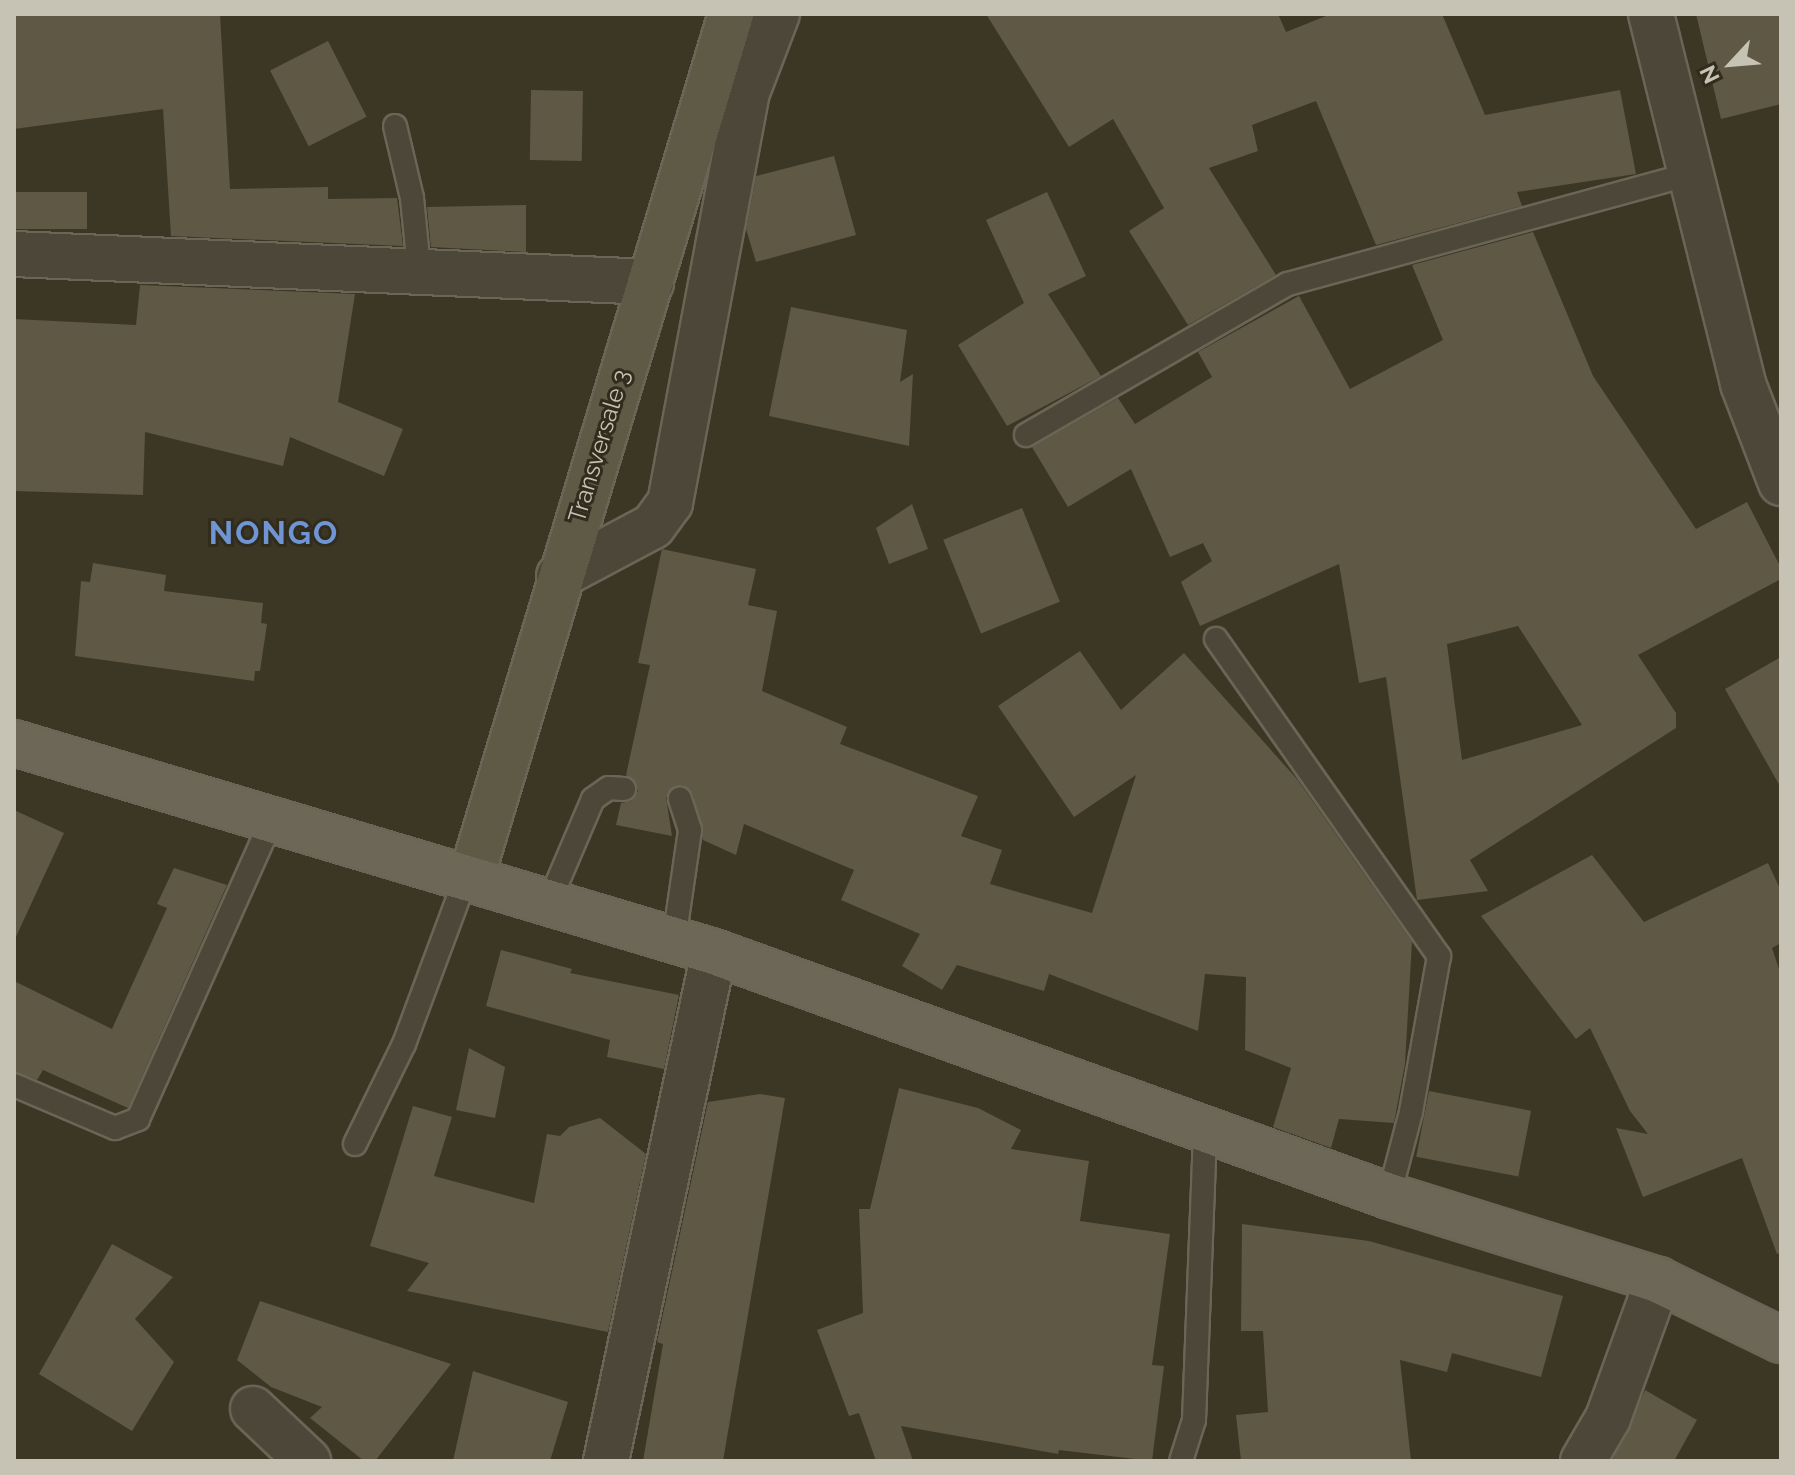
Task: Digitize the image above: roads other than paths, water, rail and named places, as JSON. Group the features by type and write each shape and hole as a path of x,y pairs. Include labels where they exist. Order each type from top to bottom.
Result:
{"main road":[{"name":"Transversale 3","path":"469,877 731,14"},
{"path":"14,743 694,946 1389,1196 1658,1280 1781,1340"}],"street":[{"path":"559,576 653,526 670,503 746,95 777,14"},
{"path":"1651,14 1743,384 1781,483"},
{"path":"14,254 419,268 651,282"},
{"path":"606,1461 694,946"},
{"path":"1583,1461 1608,1418 1658,1280"},
{"path":"253,1409 308,1461"}],"lane":[{"path":"395,126 412,198 419,268"},
{"path":"1026,435 1288,284 1691,174"},
{"path":"1216,639 1439,956 1411,1112 1389,1196"},
{"path":"549,902 593,799 609,788 624,789"},
{"path":"680,799 690,830 694,946"},
{"path":"14,1085 115,1128 138,1119 272,819"},
{"path":"355,1144 404,1044 469,877"},
{"path":"1181,1461 1194,1420 1205,1129"}],"district":[{"name":"NONGO","path":"274,533"}]}
